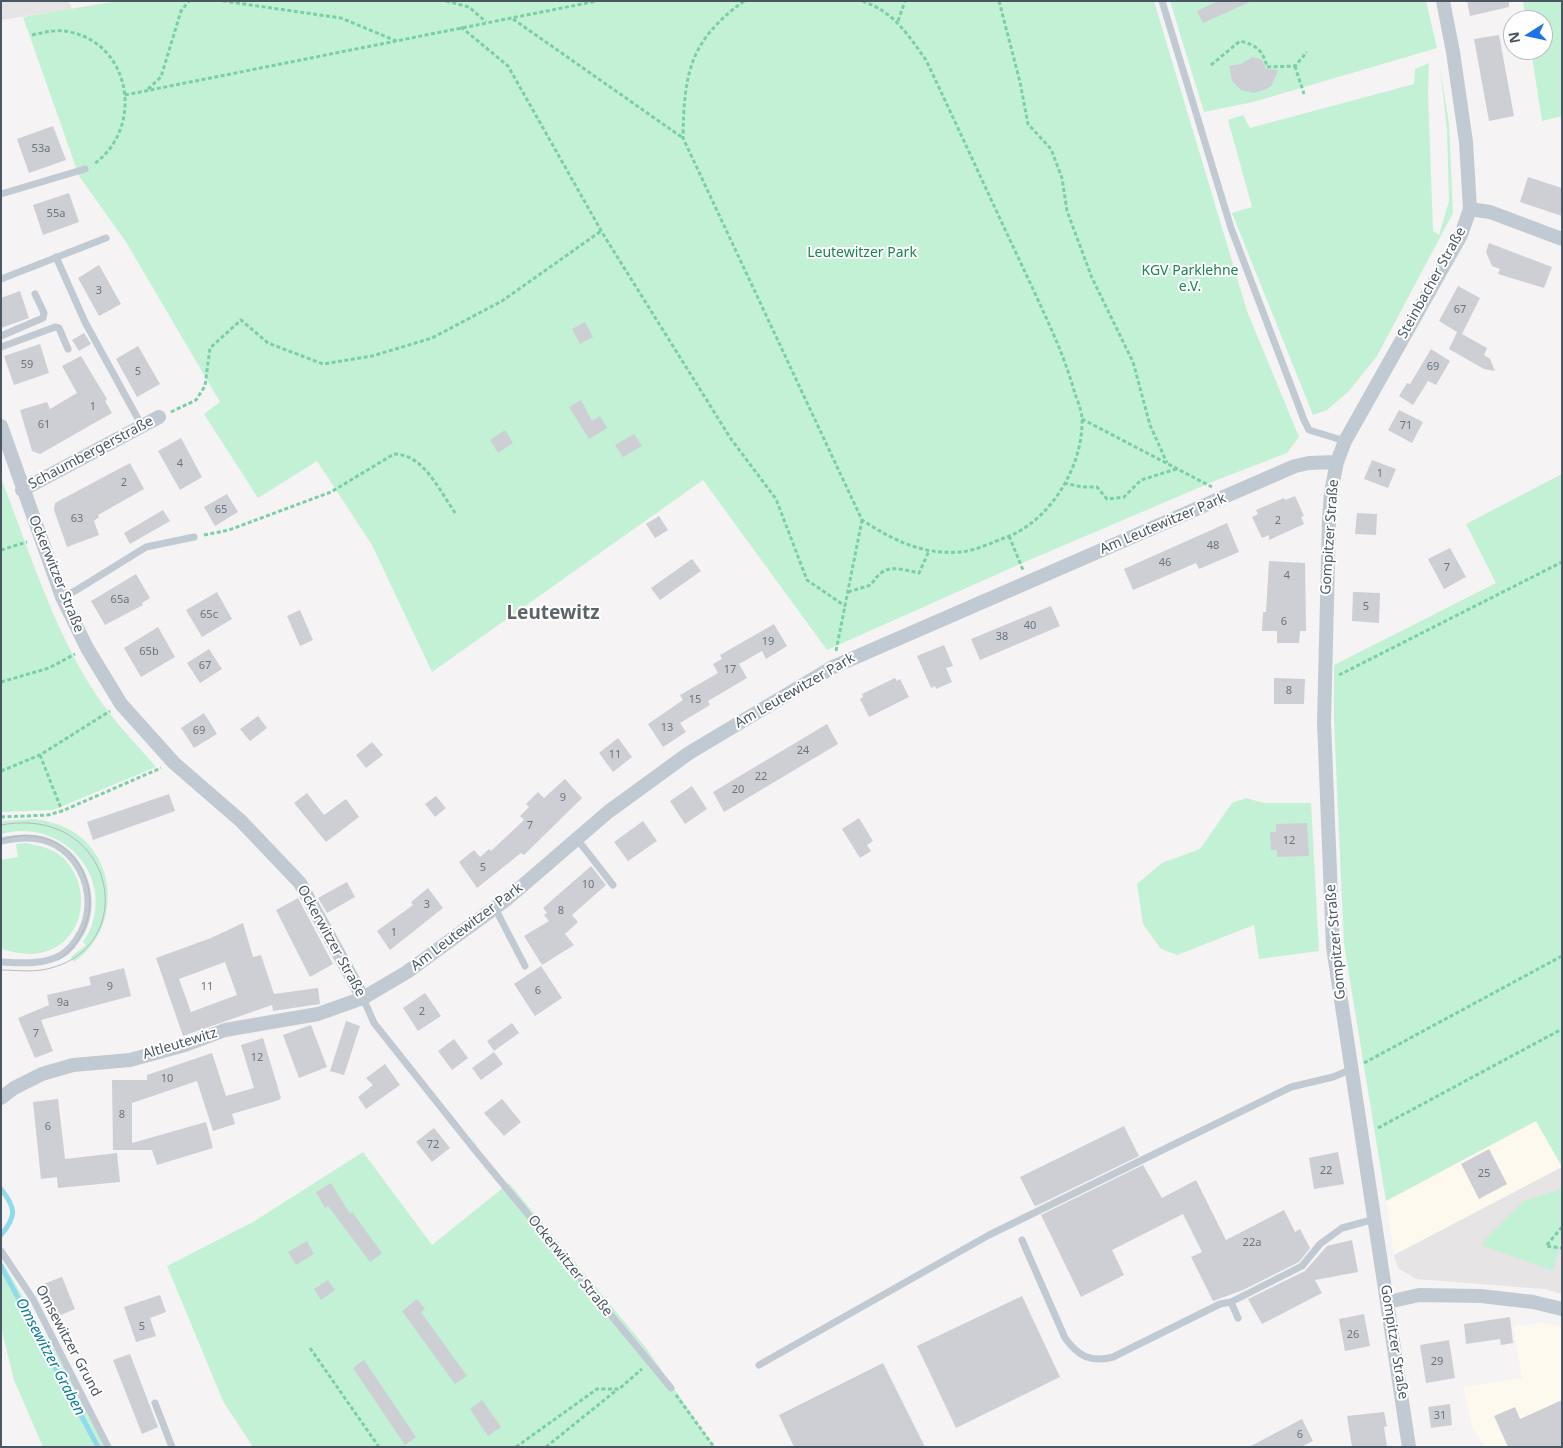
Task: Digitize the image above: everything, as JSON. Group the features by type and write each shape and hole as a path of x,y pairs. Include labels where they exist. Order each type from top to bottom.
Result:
{"street":[{"name":"Steinbacher Straße","path":"1337,462 1345,442 1461,235 1470,209 1464,118 1443,1"},
{"path":"1470,209 1490,212 1562,239"},
{"name":"Schaumbergerstraße","path":"22,490 160,417"},
{"name":"Ockerwitzer Straße","path":"1,426 22,490 62,597 87,648 121,704 174,762 241,821 300,882 363,998"},
{"name":"Am Leutewitzer Park","path":"363,998 407,972 495,908 608,812 689,754 832,667 1295,466 1310,463 1337,462"},
{"name":"Gompitzer Straße","path":"1337,462 1331,492 1329,520 1323,675 1333,947 1409,1447"},
{"name":"Altleutewitz","path":"1,1098 14,1088 42,1074 72,1065 130,1060 185,1045 225,1030 318,1014 363,998"},
{"path":"1388,1302 1419,1295 1481,1296 1533,1302 1562,1309"}],"lane":[{"path":"1162,1 1231,228 1304,420 1309,430 1345,442"},
{"path":"1,194 85,169"},
{"path":"1,279 106,238"},
{"path":"56,257 85,322 142,426"},
{"path":"1,336 43,318 44,313 35,294"},
{"path":"1,348 55,326 59,328 68,349"},
{"path":"62,597 146,547 194,537"},
{"path":"1,841 32,837 44,840 58,847 71,857 78,867 85,881 88,905 84,926 76,942 62,954 39,962 1,962"},
{"path":"577,839 613,885"},
{"path":"495,908 525,966"},
{"name":"Ockerwitzer Straße","path":"363,998 374,1023 671,1388"},
{"path":"759,1365 989,1235 1291,1088 1333,1077 1352,1069"},
{"path":"1022,1240 1065,1338 1073,1349 1088,1358 1097,1360 1113,1357 1302,1266 1320,1244 1342,1228 1375,1218"},
{"name":"Omsewitzer Grund","path":"1,1251 34,1299 108,1447"},
{"path":"1230,1302 1238,1318"},
{"path":"155,1403 172,1447"}],"path":[{"path":"146,90 161,77 181,11 189,1"},
{"path":"224,2 236,1"},
{"path":"446,1 469,7 486,23"},
{"path":"125,94 399,42 461,27 512,19 598,1"},
{"path":"744,1 704,38 688,70 684,95 683,138 862,520 891,539 929,551 962,552 1009,536 1028,526 1056,500 1079,442 1082,418 1067,364 926,60 898,21 872,4 861,1"},
{"path":"898,21 906,1"},
{"path":"999,1 1020,82 1028,124 1051,149 1062,178 1067,211 1092,278 1134,362 1150,425 1167,462"},
{"path":"224,2 341,18 399,42"},
{"path":"512,19 683,138"},
{"path":"461,27 508,66 601,231 731,439 776,499 806,580 845,606"},
{"path":"32,35 60,31 83,36 101,48 112,60 120,77 125,94 124,121 116,142 103,158 85,169"},
{"path":"1211,65 1240,42 1254,44 1264,54 1267,67 1295,66 1307,52"},
{"path":"1295,66 1304,94"},
{"path":"160,417 196,400 205,386 210,348 241,320 268,343 323,364 372,356 432,338 502,301 601,231"},
{"path":"1082,418 1228,496"},
{"path":"194,537 229,530 331,492 394,454 405,454 415,459 456,514"},
{"path":"1064,483 1082,487 1097,487 1107,498 1124,497 1141,480 1177,468"},
{"path":"832,667 862,520"},
{"path":"1009,536 1028,582"},
{"path":"1,550 40,538"},
{"path":"847,593 871,585 878,573 888,569 918,573 929,551"},
{"path":"1323,675 1340,675 1562,562"},
{"path":"1,682 48,668 87,648"},
{"path":"1,771 40,755 121,704"},
{"path":"40,755 62,812"},
{"path":"1,818 48,815 62,812 174,762"},
{"path":"1352,1069 1562,956"},
{"path":"1378,1128 1562,1029"},
{"path":"1562,1227 1546,1246 1562,1248"},
{"path":"310,1348 378,1447"},
{"path":"546,1447 650,1363"},
{"path":"671,1388 714,1447"},
{"path":"516,1447 597,1389 619,1389"}],"shaded area":[{"path":"1,1 69,1 72,9 1,20"},
{"path":"1536,1121 1562,1167 1394,1255 1386,1201"},
{"path":"1562,1167 1562,1294 1544,1289 1416,1279 1398,1268 1394,1255"},
{"path":"1543,1323 1562,1327 1562,1447 1485,1447 1473,1430 1463,1387 1522,1378 1513,1326"}],"green space":[{"path":"117,1 1154,1 1247,311 1299,437 1287,453 1217,480 1020,564 827,650 703,480 432,672 372,545 317,461 258,498 204,414 220,402 126,242 79,176 23,17"},
{"path":"1170,1 1426,1 1437,48 1253,102 1204,112"},
{"path":"1523,1 1562,1 1562,116 1542,121 1533,60 1553,60 1553,10 1524,10"},
{"path":"1429,63 1428,93 1433,231 1439,235 1449,201 1447,130 1440,67 1449,124 1453,213 1377,356 1349,391 1327,410 1313,415 1232,213 1252,207 1228,120 1243,115 1250,128 1414,84 1415,69"},
{"path":"1562,474 1562,1167 1536,1121 1386,1201 1344,944 1334,722 1334,665 1496,583 1466,524"},
{"path":"1,478 46,596 72,653 104,706 156,767 53,810 1,812"},
{"path":"1246,798 1264,803 1311,803 1319,951 1259,959 1254,925 1177,955 1161,949 1143,924 1137,884 1162,863 1200,849 1232,803"},
{"path":"34,819 56,824 82,838 98,858 105,874 108,890 104,923 97,938 87,951 74,962 71,957 86,945 83,942 92,925 96,904 94,884 86,867 74,852 59,841 41,833 21,831 1,834 1,821"},
{"path":"25,843 49,849 61,856 71,868 78,882 81,897 80,912 76,926 67,938 55,947 35,954 1,949 1,860 18,857 16,844"},
{"path":"363,1152 432,1245 509,1183 647,1349 714,1447 253,1447 223,1401 167,1266 253,1222"},
{"path":"1562,1189 1562,1236 1553,1271 1480,1245 1524,1201"},
{"path":"1,1260 59,1358 104,1447 43,1447 14,1380 1,1327"}],"building":[{"path":"1218,1 1252,1 1203,23 1197,11"},
{"path":"1467,1 1509,1 1509,7 1470,16"},
{"path":"1499,35 1514,116 1489,121 1474,39"},
{"path":"1252,57 1262,60 1266,69 1278,70 1272,85 1267,89 1254,93 1241,90 1236,85 1232,80 1229,66 1241,64"},
{"path":"53,126 66,160 29,173 17,139"},
{"path":"1528,177 1562,188 1562,216 1520,202"},
{"path":"69,193 79,222 43,235 33,205"},
{"path":"1489,243 1552,267 1544,288 1498,274 1500,269 1492,266 1486,252"},
{"path":"99,265 121,304 99,316 78,278"},
{"path":"1458,286 1480,298 1462,334 1487,348 1484,355 1490,359 1495,371 1484,369 1449,349 1457,332 1439,321"},
{"path":"20,291 29,318 1,328 1,298"},
{"path":"585,322 593,337 580,344 572,329"},
{"path":"84,333 91,344 79,351 72,340"},
{"path":"40,344 49,373 14,385 4,356"},
{"path":"138,346 160,384 137,397 116,359"},
{"path":"1431,349 1450,361 1436,385 1428,381 1413,405 1399,396 1407,383 1410,384"},
{"path":"81,356 107,399 105,401 112,413 40,454 32,451 20,410 47,402 50,409 77,393 62,366"},
{"path":"581,400 592,421 600,416 607,428 589,439 569,407"},
{"path":"1399,410 1423,422 1412,443 1388,430"},
{"path":"505,430 513,443 498,453 490,440"},
{"path":"634,434 642,446 623,457 615,445"},
{"path":"181,438 202,477 180,490 158,451"},
{"path":"1372,460 1396,469 1388,488 1364,479"},
{"path":"130,463 144,489 98,515 99,517 94,521 99,535 67,547 54,510 55,503"},
{"path":"227,494 238,512 215,526 204,507"},
{"path":"1295,496 1304,516 1301,517 1304,524 1269,540 1269,535 1262,538 1252,517 1258,514 1256,510 1284,498 1285,500"},
{"path":"163,510 170,521 130,544 124,533"},
{"path":"1357,513 1377,514 1376,535 1355,534"},
{"path":"659,516 668,530 655,538 646,524"},
{"path":"1227,523 1239,552 1199,569 1196,563 1133,590 1124,569"},
{"path":"1450,548 1466,577 1444,589 1428,559"},
{"path":"692,559 701,571 660,600 651,588"},
{"path":"1269,561 1305,563 1306,631 1300,631 1299,643 1277,643 1277,631 1262,631 1263,612 1266,612"},
{"path":"136,574 150,598 142,603 143,605 105,625 91,601"},
{"path":"217,592 232,619 202,637 186,610"},
{"path":"1353,592 1380,593 1379,623 1352,621"},
{"path":"1051,606 1060,626 980,660 971,639"},
{"path":"300,610 313,640 300,646 287,616"},
{"path":"774,624 787,646 766,659 762,651 739,664 747,678 708,701 710,705 680,723 686,732 663,747 648,724 683,700 680,695 718,673 713,664 722,659 720,655"},
{"path":"158,627 175,657 141,677 124,648"},
{"path":"944,645 953,666 946,668 952,682 936,689 935,686 931,688 917,656"},
{"path":"209,649 222,669 200,683 187,663"},
{"path":"895,678 897,681 900,679 909,697 869,717 860,699 863,697 862,694"},
{"path":"1274,678 1305,679 1304,704 1274,704"},
{"path":"204,713 217,734 194,748 181,728"},
{"path":"258,716 267,728 250,741 240,729"},
{"path":"827,724 838,744 724,812 713,792"},
{"path":"618,738 632,757 613,772 599,753"},
{"path":"372,742 383,755 366,768 356,755"},
{"path":"565,779 582,798 524,855 521,853 477,888 459,862 474,850 480,857 489,849 491,851 524,820 520,816 529,807 526,804 538,792 544,798"},
{"path":"692,786 707,809 685,824 670,801"},
{"path":"307,793 324,815 346,799 359,817 326,842 294,803"},
{"path":"169,794 175,811 93,840 87,822"},
{"path":"436,796 446,808 435,817 425,804"},
{"path":"859,818 873,841 867,845 871,851 860,858 842,829"},
{"path":"643,821 657,841 628,861 614,842"},
{"path":"1307,823 1309,856 1277,857 1277,850 1271,850 1270,832 1276,832 1276,824"},
{"path":"591,866 606,885 572,915 578,922 565,934 574,945 542,965 524,936 549,921 544,915 547,913 543,908"},
{"path":"347,882 355,897 327,913 318,898"},
{"path":"428,888 443,908 390,950 377,931 413,905 411,902"},
{"path":"298,898 333,964 310,977 276,910"},
{"path":"243,923 253,957 261,955 274,994 318,988 320,1004 273,1011 272,1005 183,1036 156,958 211,938","holes":["225,962 237,995 191,1012 179,979"]},
{"path":"541,966 562,998 535,1016 514,984"},
{"path":"124,968 131,996 41,1020 53,1051 35,1058 18,1018 49,1005 47,995 91,985 89,977"},
{"path":"425,993 441,1016 418,1031 403,1008"},
{"path":"346,1021 360,1026 344,1075 330,1071"},
{"path":"512,1023 519,1033 494,1051 487,1041"},
{"path":"311,1025 327,1067 299,1078 283,1035"},
{"path":"263,1038 281,1098 279,1100 232,1114 235,1124 213,1131 197,1081 132,1103 132,1143 206,1122 213,1148 157,1165 152,1150 113,1150 112,1080 147,1080 147,1075 212,1053 226,1096 254,1088 241,1045"},
{"path":"454,1039 468,1058 452,1070 438,1051"},
{"path":"494,1052 503,1064 481,1080 472,1068"},
{"path":"385,1064 400,1085 366,1109 358,1097 373,1085 366,1078"},
{"path":"58,1099 65,1159 117,1153 120,1182 58,1188 57,1177 41,1179 33,1102"},
{"path":"502,1099 521,1122 504,1136 484,1113"},
{"path":"1124,1126 1139,1156 1036,1206 1034,1205 1020,1177"},
{"path":"434,1128 450,1148 432,1162 416,1142"},
{"path":"1489,1149 1507,1184 1479,1199 1461,1164"},
{"path":"1338,1152 1344,1184 1314,1189 1309,1158"},
{"path":"1143,1165 1162,1198 1196,1180 1226,1240 1284,1210 1295,1232 1300,1229 1310,1248 1299,1262 1243,1290 1213,1301 1191,1257 1202,1252 1183,1214 1112,1250 1124,1275 1081,1297 1041,1215"},
{"path":"331,1183 350,1214 352,1212 382,1253 370,1262 328,1206 325,1208 316,1192"},
{"path":"1352,1240 1358,1272 1315,1280 1322,1293 1262,1324 1248,1299 1305,1271 1327,1246"},
{"path":"307,1241 314,1254 296,1265 288,1252"},
{"path":"62,1277 75,1309 54,1318 41,1285"},
{"path":"328,1280 335,1290 321,1300 314,1289"},
{"path":"160,1295 166,1312 150,1318 156,1336 136,1342 124,1307"},
{"path":"1022,1296 1060,1377 956,1428 917,1346"},
{"path":"417,1299 425,1309 421,1312 467,1376 455,1384 402,1311"},
{"path":"1364,1314 1370,1346 1345,1351 1339,1319"},
{"path":"1510,1317 1513,1343 1501,1345 1500,1339 1466,1344 1464,1324"},
{"path":"1449,1340 1455,1378 1426,1383 1420,1345"},
{"path":"130,1354 158,1427 142,1434 113,1360"},
{"path":"364,1360 416,1437 405,1445 353,1368"},
{"path":"883,1363 925,1447 794,1447 779,1415"},
{"path":"482,1400 501,1427 488,1436 470,1409"},
{"path":"1562,1400 1562,1447 1508,1447 1494,1416 1515,1407 1520,1419"},
{"path":"1450,1404 1452,1425 1431,1428 1428,1407"},
{"path":"1384,1412 1387,1426 1384,1427 1387,1447 1352,1447 1347,1416"},
{"path":"1302,1419 1313,1441 1301,1447 1249,1447"}],"waterway":[{"name":"Omsewitzer Graben","path":"1,1189 10,1202 13,1212 10,1222 1,1235"},
{"name":"Omsewitzer Graben","path":"1,1266 98,1447"}],"tram line":[{"path":"1,825 39,824 69,835 90,855 102,880 105,907 97,933 80,954 45,970 1,970"},
{"path":"1,840 29,836 52,841 71,854 84,873 90,895 88,918 78,941 58,960"}],"district":[{"name":"Leutewitz","path":"553,614"}],"park label":[{"name":"Leutewitzer Park","path":"862,253"},
{"name":"KGV Parklehne e.V.","path":"1190,280"}]}
